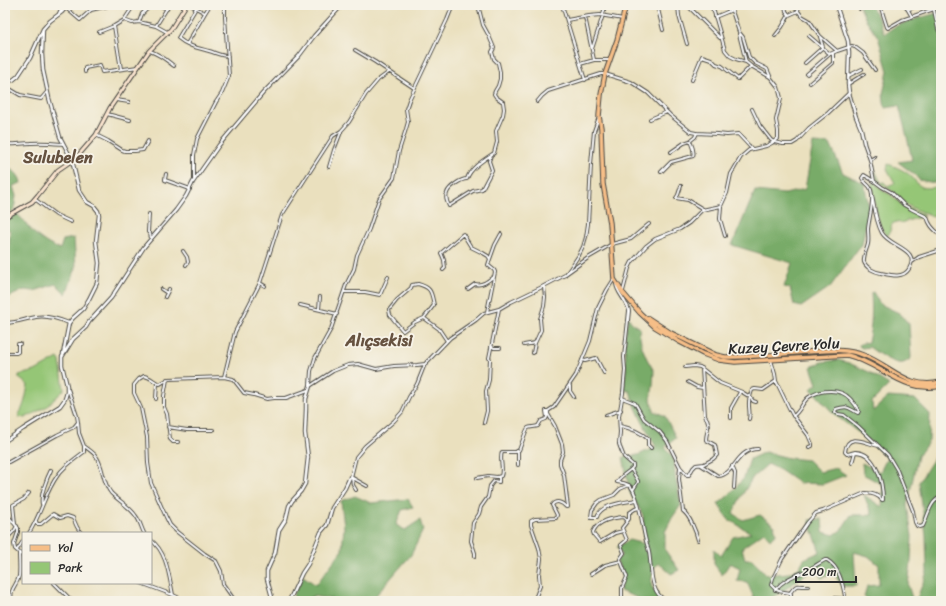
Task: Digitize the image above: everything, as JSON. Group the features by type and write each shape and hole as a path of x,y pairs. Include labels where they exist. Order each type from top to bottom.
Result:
{"main road":[{"path":"5,218 36,200 56,174 80,154 95,136 107,114 149,51 167,33 186,5"},
{"name":"Kuzey Çevre Yolu","path":"626,5 617,40 605,74 599,116 601,128 603,184 609,217 614,279 623,293 648,321 663,332 678,342 712,358 727,362 735,362 847,355 855,356 864,360 910,385 922,388 941,386"},
{"path":"17,212 35,199 58,170 72,161"},
{"name":"Kuzey Çevre Yolu","path":"636,308 650,320 665,329 716,355 736,357 846,351 864,355 911,381 922,383 941,382"}],"street":[{"path":"59,14 63,5"},
{"path":"5,82 11,81 18,76 34,50 43,29 68,5"},
{"path":"66,8 80,20 91,10 112,5"},
{"path":"99,32 124,20 134,5"},
{"path":"139,22 142,14 151,5"},
{"path":"159,5 167,9"},
{"path":"156,26 169,5"},
{"path":"191,5 205,13"},
{"path":"198,5 178,38 187,44 222,56 228,56"},
{"path":"187,44 210,5"},
{"path":"193,182 194,155 197,139 222,93 229,76 225,5"},
{"path":"62,357 73,339 86,327 111,298 144,247 186,196 193,182 219,145 264,93 299,56 314,36 342,5"},
{"path":"273,601 267,579 267,571 275,553 279,530 286,519 289,506 303,488 306,478 308,457 305,433 306,399 311,371 315,358 331,329 354,269 357,255 369,229 380,199 394,178 399,151 408,122 406,109 409,100 453,5"},
{"path":"478,5 483,25 490,36 494,48 492,52 494,60 498,64 500,72 500,79 494,94 503,102 504,109 496,131 497,142 494,153 483,160 470,172 467,178 461,180 450,188 446,193 446,200 449,206 473,191 482,189 492,170 489,161 491,155"},
{"path":"562,5 585,80"},
{"path":"592,49 605,5"},
{"path":"657,5 663,30"},
{"path":"678,5 679,16 687,44"},
{"path":"687,5 721,39"},
{"path":"710,5 714,12 721,39 727,53 736,59 746,62 771,78"},
{"path":"730,5 739,32 746,62"},
{"path":"785,5 786,12 789,15"},
{"path":"799,5 798,11 802,16 808,20 820,36 837,51"},
{"path":"836,5 848,41 849,93 870,160 874,181"},
{"path":"859,5 860,9"},
{"path":"880,5 888,28 896,22 934,9"},
{"path":"904,5 912,17"},
{"path":"908,10 917,5"},
{"path":"933,5 938,29 941,35"},
{"path":"715,17 732,10"},
{"path":"775,36 789,15 798,11"},
{"path":"567,20 603,15 623,19"},
{"path":"585,17 594,60"},
{"path":"124,20 132,23 139,22 156,26 167,33"},
{"path":"114,26 120,69"},
{"path":"30,532 36,521 53,481 59,473 84,452 84,446 79,433 77,416 62,366 62,357 69,323 83,308 94,290 99,275 96,241 99,215 94,206 86,202 82,195 72,161 60,137 47,92 43,70 43,29"},
{"path":"725,236 720,219 721,206 727,193 733,169 746,152 766,146 778,138 776,120 781,98 778,87 771,78 767,69 755,63 749,57 739,32"},
{"path":"809,36 832,54 833,63 810,83"},
{"path":"820,36 823,47"},
{"path":"807,74 832,54 852,46 863,53 875,70"},
{"path":"805,63 823,47"},
{"path":"355,50 414,88"},
{"path":"149,51 163,56 174,66"},
{"path":"692,80 702,56 711,59 716,64 722,66 738,79 751,66"},
{"path":"580,64 594,60 610,60"},
{"path":"85,72 85,68 100,65 102,72 138,68"},
{"path":"848,76 862,69"},
{"path":"329,167 342,131 366,94 378,80 389,72"},
{"path":"537,102 548,91 605,74 631,82 648,92 687,130 694,133 727,135 738,134 752,149"},
{"path":"848,84 864,74"},
{"path":"5,86 20,95 41,99 47,92"},
{"path":"752,109 760,126 771,140 783,144 792,144 849,93"},
{"path":"116,100 129,102"},
{"path":"650,119 667,112"},
{"path":"107,114 130,120"},
{"path":"565,275 584,247 588,224 594,130 599,116"},
{"path":"224,377 235,332 260,283 282,215 333,136 342,131"},
{"path":"671,152 684,143 690,141 697,133"},
{"path":"95,136 108,141 125,151 143,150 148,141"},
{"path":"661,172 671,162 693,156 693,148 690,141"},
{"path":"5,144 11,145 41,142 63,144"},
{"path":"870,160 874,157"},
{"path":"166,174 165,180 190,189"},
{"path":"912,262 912,258 908,252 897,246 882,233 870,186 862,179 863,176 866,175 891,192 904,205 927,216 930,225 941,236"},
{"path":"680,186 676,198 688,200 703,209 721,206"},
{"path":"872,195 868,244 864,260 873,271 877,273 899,276 905,274 912,262 919,257 941,250"},
{"path":"36,200 56,215 71,222"},
{"path":"623,293 629,268 632,262 646,246 655,239 680,229 689,223 703,209"},
{"path":"149,214 148,232 151,238"},
{"path":"356,490 351,477 356,457 365,446 394,421 402,412 417,384 425,364 447,341 476,320 484,312 499,309 544,287 612,244 631,239 649,224"},
{"path":"443,270 444,260 442,253 462,234 472,247 490,258"},
{"path":"487,312 494,271 488,265 501,234"},
{"path":"183,251 187,257 188,262 186,265"},
{"path":"344,292 365,292 380,295 388,277"},
{"path":"468,289 475,284 482,284 493,277"},
{"path":"475,556 471,541 474,522 488,497 491,484 494,481 499,482 499,477 501,476 502,472 502,452 519,450 522,438 527,428 538,426 540,422 546,418 546,411 553,408 570,385 576,375 590,341 598,308 614,279"},
{"path":"260,283 265,286"},
{"path":"616,283 616,287 629,311 627,341 624,357 625,370 619,416 620,447 624,457 633,464 633,467 617,481 629,486 633,490 637,500 649,552 650,568 654,585 662,599 667,601"},
{"path":"418,284 427,287 430,290 434,305 424,318 415,322 403,331 390,315 389,310 397,300 411,288 412,285 418,284"},
{"path":"533,353 541,330 540,319 544,306 544,287"},
{"path":"161,289 167,293"},
{"path":"165,297 169,289"},
{"path":"319,309 320,297"},
{"path":"300,305 337,314"},
{"path":"484,423 487,411 486,391 489,380 489,358 499,309"},
{"path":"5,323 20,322 37,316 45,316 69,323"},
{"path":"424,318 439,329 447,341"},
{"path":"524,345 536,343"},
{"path":"5,354 18,352 18,344 20,344"},
{"path":"491,346 494,348 500,348"},
{"path":"582,360 585,361 596,358 604,373"},
{"path":"771,360 776,381 793,416 811,441 812,446 809,447"},
{"path":"156,383 161,384 167,380 176,378 224,377 233,379 244,393 254,394 267,399 286,398 309,388 333,371 348,365 358,364 376,369 425,364"},
{"path":"685,368 694,366 702,368 720,383 750,397 756,402"},
{"path":"622,398 635,403 644,418 660,432 667,441 680,467 686,475 689,475 695,466 704,464 717,455 715,445 706,440 709,424 708,418 705,416 702,368"},
{"path":"156,399 156,383 152,378 144,376 135,382 133,387 134,393 141,408 147,437 148,463 151,483 170,525 216,562 221,571 223,584 235,601"},
{"path":"167,380 164,396 164,407 167,414 171,441 178,442"},
{"path":"749,419 749,403 752,390 756,388 763,390 776,381"},
{"path":"688,382 697,387 703,388"},
{"path":"570,385 570,391 574,398"},
{"path":"5,441 60,406 65,399 67,386"},
{"path":"793,416 796,415 808,397 822,392 832,391 842,393 855,404 859,411 858,413 844,406 836,409 835,412 844,415 888,455 897,470 913,511 917,526 920,528 923,526 934,500 941,497"},
{"path":"731,418 732,408 740,392"},
{"path":"606,415 620,410"},
{"path":"534,601 540,586 539,575 541,559 531,521 535,519 557,518 552,506 554,503 560,502 568,507 564,475 560,464 563,452 562,444 548,411"},
{"path":"5,464 74,427 78,422"},
{"path":"620,426 642,434 648,439 648,445 651,448"},
{"path":"168,427 187,430 213,430"},
{"path":"790,593 775,590 771,585 773,578 782,559 807,523 816,513 865,493 871,493 883,500 880,477 876,467 866,455 855,452 846,454 845,451 848,444 857,440 863,440 879,446"},
{"path":"84,446 95,454 101,464 103,476 111,492 135,515 144,532"},
{"path":"700,465 714,472 718,476 726,474 747,451 758,449"},
{"path":"516,451 518,452 518,465"},
{"path":"852,463 855,452"},
{"path":"732,466 735,473 734,488"},
{"path":"680,467 679,479 683,511 686,513 698,540"},
{"path":"631,469 638,480 633,490"},
{"path":"42,504 46,481 51,470"},
{"path":"477,478 488,476 499,477"},
{"path":"351,477 367,486"},
{"path":"289,601 302,573 308,564 332,508 345,488 348,478 351,477"},
{"path":"629,486 620,489 614,495 597,503 592,510 590,517 597,517 600,511 610,505 637,500"},
{"path":"12,601 12,590 19,577 20,553 14,547 18,528 16,526 13,505 24,499 29,493"},
{"path":"622,601 622,588 627,577 620,558 624,553 621,545 627,540 622,528 628,521 629,513 634,509 639,508"},
{"path":"36,521 37,524 41,524 53,514 60,518 69,516 74,520 81,532"},
{"path":"5,516 8,516 16,526"},
{"path":"623,531 614,533 600,542 593,532 599,524 613,518 624,517 628,521"},
{"path":"5,540 14,531 16,526"},
{"path":"152,541 159,547 164,557 173,595"},
{"path":"17,550 22,542"},
{"path":"775,590 781,583 793,576 827,560 832,563 840,575 846,600 834,598 826,600"},
{"path":"591,574 605,565 621,561"},
{"path":"55,584 72,601"},
{"path":"144,584 186,601"},
{"path":"790,601 792,594 790,593 794,587 808,586"}],"green space":[{"path":"859,5 868,5 874,10 884,34 894,27 909,21 937,13 941,18 941,181 935,183 919,180 898,162 912,160 907,137 899,106 885,108 883,94 888,71 878,37 865,18"},
{"path":"813,143 830,144 843,173 864,183 869,207 862,245 830,287 801,307 794,305 790,288 784,287 792,263 732,245 755,191 785,194 805,189"},
{"path":"888,164 906,172 924,188 941,186 941,218 926,214 903,202 893,192 878,181 875,170 881,183 884,182 887,186 895,183 887,169"},
{"path":"5,167 15,172 21,183 13,186 16,196 14,210 5,216"},
{"path":"875,182 883,191 890,194 903,206 924,216 892,224 887,236 880,226 876,212 871,184"},
{"path":"17,214 38,237 56,248 60,249 63,240 74,238 76,268 66,294 56,284 34,291 24,290 5,299 5,247 9,248 10,231 5,227 5,221"},
{"path":"873,292 880,304 899,313 909,324 911,358 904,363 894,362 885,358 869,347 862,348 859,346 860,344 868,342 872,305 871,293"},
{"path":"628,316 633,324 640,328 639,332 642,347 654,371 651,399 654,411 665,416 676,438 665,447 674,459 675,476 681,505 665,532 665,550 679,570 671,574 659,563 653,569 651,585 661,601 639,601 638,598 620,591 623,574 616,560 622,555 617,547 629,540 644,544 643,515 630,493 623,457 638,455 656,447 638,413 630,391 624,390 626,368 625,335"},
{"path":"58,358 60,361 64,390 46,407 25,418 19,417 28,385 19,378 19,375 35,371"},
{"path":"838,360 869,372 889,385 872,402 873,411 888,397 915,399 930,414 929,441 918,456 907,505 912,536 908,585 913,601 873,601 864,597 867,586 879,585 879,565 868,556 854,552 856,586 842,586 834,574 821,578 818,570 808,572 782,592 766,601 748,601 754,598 747,582 737,581 740,568 730,563 722,575 714,564 714,549 721,556 733,537 751,533 728,519 718,504 729,495 744,478 750,459 765,452 789,458 808,460 820,472 836,468 846,475 823,484 799,483 768,464 753,477 733,513 743,520 760,515 774,525 776,534 770,539 764,532 742,548 745,559 752,559 766,575 789,573 799,568 804,559 820,552 809,520 822,519 823,532 834,535 841,530 851,515 872,515 864,495 882,507 883,485 863,474 862,463 880,472 887,458 867,439 835,415 811,389 817,384 811,367 822,362"},
{"path":"939,450 941,453 941,601 916,601 927,572 926,536 919,482"},
{"path":"355,496 371,503 408,499 413,507 402,510 396,525 405,530 420,520 423,530 411,555 371,601 342,601 312,596 310,601 300,601 293,596 303,576 316,585 342,550 344,527 341,501"}],"district":[{"name":"Sulubelen","path":"58,157"},
{"name":"Alıçsekisi","path":"379,340"}]}
